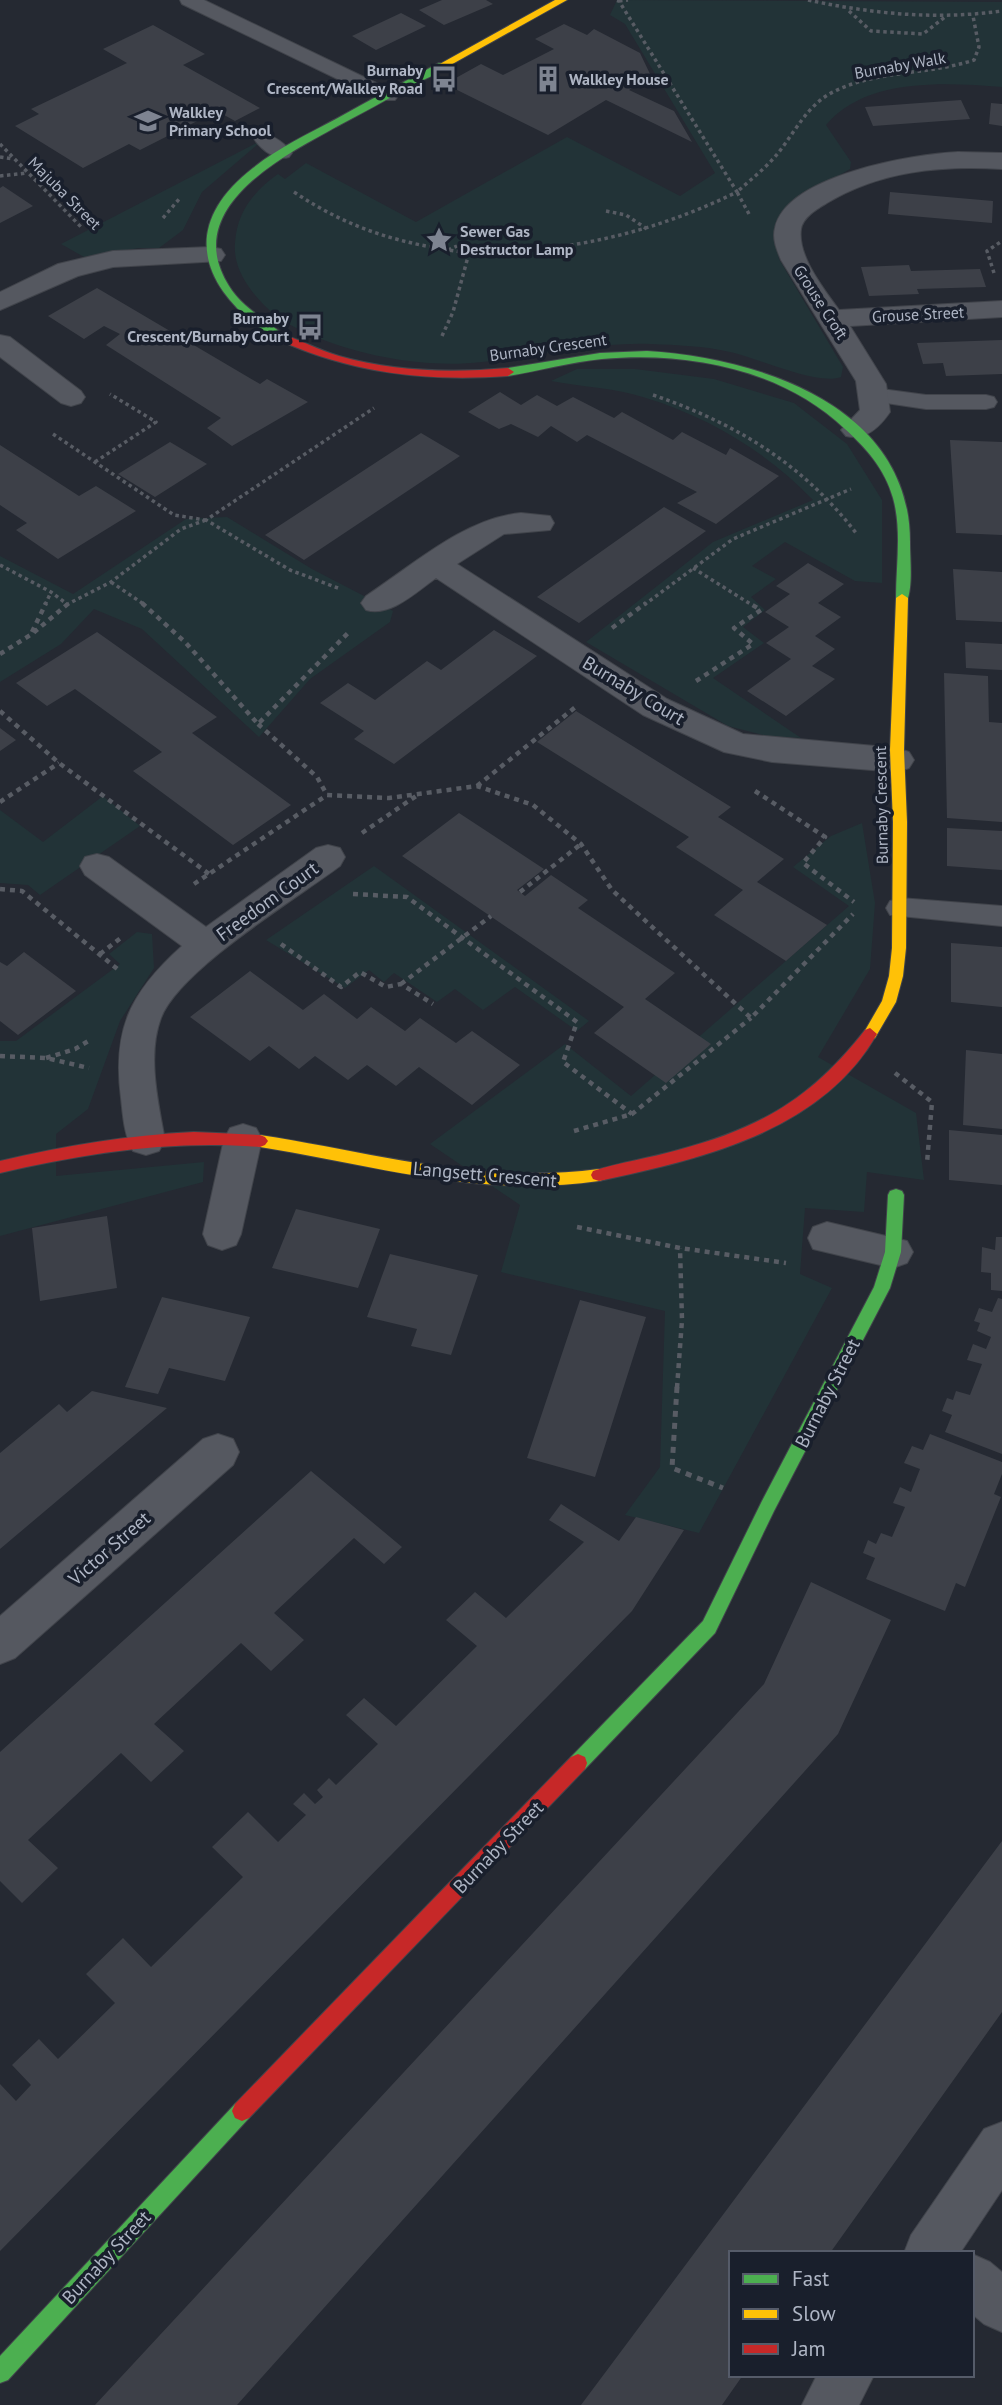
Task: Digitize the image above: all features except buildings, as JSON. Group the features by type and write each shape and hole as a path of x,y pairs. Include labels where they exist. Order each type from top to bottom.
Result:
{"street":[{"name":"Burnaby Crescent","path":"562,0 282,153 260,168 232,192 219,213 211,255 215,281 233,305 272,333 298,347 340,362 380,371 437,376 508,372 603,356 650,355 703,360 751,370 796,387 856,430 890,472 901,502 903,590 897,760 900,814 900,956 886,1008 834,1081"},
{"name":"Grouse Croft","path":"874,395 871,381 796,265 788,243 787,230 793,217 816,197 842,184 883,171 943,160 1002,161"},
{"path":"0,302 68,270 113,259 211,255"},
{"name":"Grouse Street","path":"833,319 1002,309"},
{"path":"0,343 71,397"},
{"path":"856,430 875,412 874,395"},
{"path":"377,603 493,525 512,521 540,523"},
{"name":"Burnaby Court","path":"436,564 656,707 736,744 772,750 897,760"},
{"name":"Freedom Court","path":"97,866 206,945"},
{"name":"Freedom Court","path":"146,1140 137,1086 136,1048 144,1015 166,982 206,945 316,866"},
{"name":"Langsett Crescent","path":"0,1167 62,1152 146,1140 243,1139 426,1171 557,1182 652,1165 724,1146 781,1120 834,1081"},
{"path":"222,1234 243,1139"},
{"name":"Burnaby Street","path":"0,2372 220,2134 709,1628 768,1506 882,1288 893,1252 896,1195"},
{"path":"827,1238 893,1252"},
{"name":"Victor Street","path":"0,1644 218,1452"},
{"path":"934,2251 1002,2147"},
{"path":"974,2282 1002,2306"},
{"path":"828,2405 847,2377"}],"lane":[{"path":"188,0 388,96"},
{"path":"264,139 282,153"},
{"path":"874,395 926,402 986,402"},
{"path":"900,908 1002,916"}],"path":[{"path":"619,1 628,0"},
{"path":"808,0 847,9 945,17 1002,11"},
{"path":"847,9 871,31 923,34 932,24 945,17"},
{"name":"Burnaby Walk","path":"788,243 759,234 737,191 773,159 804,117 831,93 860,82 929,74 974,60 979,47 973,16"},
{"name":"Majuba Street","path":"0,144 113,259"},
{"path":"0,157 14,159"},
{"path":"260,168 346,225 392,240 469,253"},
{"path":"0,177 27,173"},
{"path":"606,211 626,215 648,229"},
{"path":"994,275 986,251 1002,241"},
{"path":"447,251 457,246"},
{"path":"646,393 693,407 767,446 829,498 860,541"},
{"path":"0,654 32,634 67,604 111,582 181,529 206,520 174,515 45,428"},
{"path":"576,655 733,539 890,472"},
{"path":"0,565 51,592 67,604"},
{"path":"656,707 753,644 734,628 761,610 693,568"},
{"path":"32,634 51,592"},
{"path":"477,786 611,678"},
{"path":"0,711 59,763 209,874"},
{"path":"258,724 317,776 327,795"},
{"path":"0,802 59,763"},
{"path":"569,1133 632,1114 751,1018 860,906 803,863 825,837 745,785"},
{"path":"100,954 157,910 327,795 388,797 477,786 533,805 581,844 612,890 751,1018"},
{"path":"422,792 316,866 335,894 407,897 577,1022 564,1062 632,1114"},
{"path":"520,892 581,844"},
{"path":"0,889 22,891 123,974"},
{"path":"244,917 341,987 360,972 386,987 401,984 491,916"},
{"path":"401,984 433,1004"},
{"path":"46,1058 75,1049 97,1036"},
{"path":"861,1046 932,1102 927,1169 896,1195"},
{"path":"0,1056 72,1062 137,1086"},
{"path":"0,1064 7,1058"},
{"path":"564,1224 680,1248 797,1264 827,1238"},
{"path":"680,1248 682,1320 671,1468 768,1506"}],"shaded area":[{"path":"617,0 1002,2 1002,87 908,86 863,98 843,109 826,125 851,162 850,169 792,203 782,212 775,235 779,259 843,367 841,377 831,379 803,375 720,350 651,344 587,347 462,364 400,360 340,346 305,332 276,315 252,291 242,276 235,252 236,232 243,212 254,196 278,174 285,179 306,163 416,222 567,137 680,196 715,173 625,24 610,15"},
{"path":"264,139 202,192 183,230 159,248 139,248 84,257 61,244"},
{"path":"577,369 635,369 714,379 794,403 847,444 882,500 882,583 855,581 785,542 752,566 776,579 751,597 765,610 743,627 764,643 713,678 801,738 767,736 728,726 586,642 713,542 813,500 757,452 692,415 635,395 551,381"},
{"path":"227,517 312,569 393,611 390,622 310,679 259,737 142,629 94,609 61,644 0,682 0,556 73,594 186,519"},
{"path":"103,796 140,826 40,895 28,885 0,883 0,810 43,842"},
{"path":"862,823 875,903 870,969 818,1057 916,1113 924,1180 867,1172 864,1212 805,1208 800,1274 832,1288 699,1533 625,1515 660,1467 665,1311 501,1272 520,1205 430,1144 565,1044 631,1096 849,906 793,867 831,836"},
{"path":"374,866 589,1021 577,1031 515,987 483,1010 455,989 437,1002 394,973 384,982 369,970 345,988 266,940"},
{"path":"137,932 152,934 154,968 120,1021 88,1109 56,1134 56,1176 204,1162 203,1182 0,1236 0,1041 16,1041 120,964 109,954"}],"traffic: fast":[{"path":"278,336 236,304 222,284 214,264 212,243 216,221 228,199 248,177 275,157 443,65"},
{"path":"508,372 600,356 681,356 748,370 780,381 810,396 838,416 863,439 880,459 893,481 903,521 902,598"},
{"path":"578,1763 709,1627 768,1506 882,1288 893,1252 896,1195"},
{"path":"0,2372 242,2111"}],"traffic: slow":[{"path":"443,65 562,0"},
{"path":"870,1034 889,1002 896,976 899,948 900,822 897,750 902,598"},
{"path":"260,1141 472,1178 558,1181 599,1175"}],"traffic: jam":[{"path":"278,336 333,358 390,371 448,375 508,372"},
{"path":"599,1175 714,1146 784,1115 816,1094 844,1067 870,1034"},
{"path":"0,1167 96,1147 129,1143 194,1138 260,1141"},
{"path":"242,2111 578,1763"}],"place":[{"name":"Burnaby Crescent/Walkley Road","path":"444,79"},
{"name":"Walkley House","path":"548,79"},
{"name":"Walkley Primary School","path":"148,121"},
{"name":"Sewer Gas Destructor Lamp","path":"439,240"},
{"name":"Burnaby Crescent/Burnaby Court","path":"310,327"}]}
